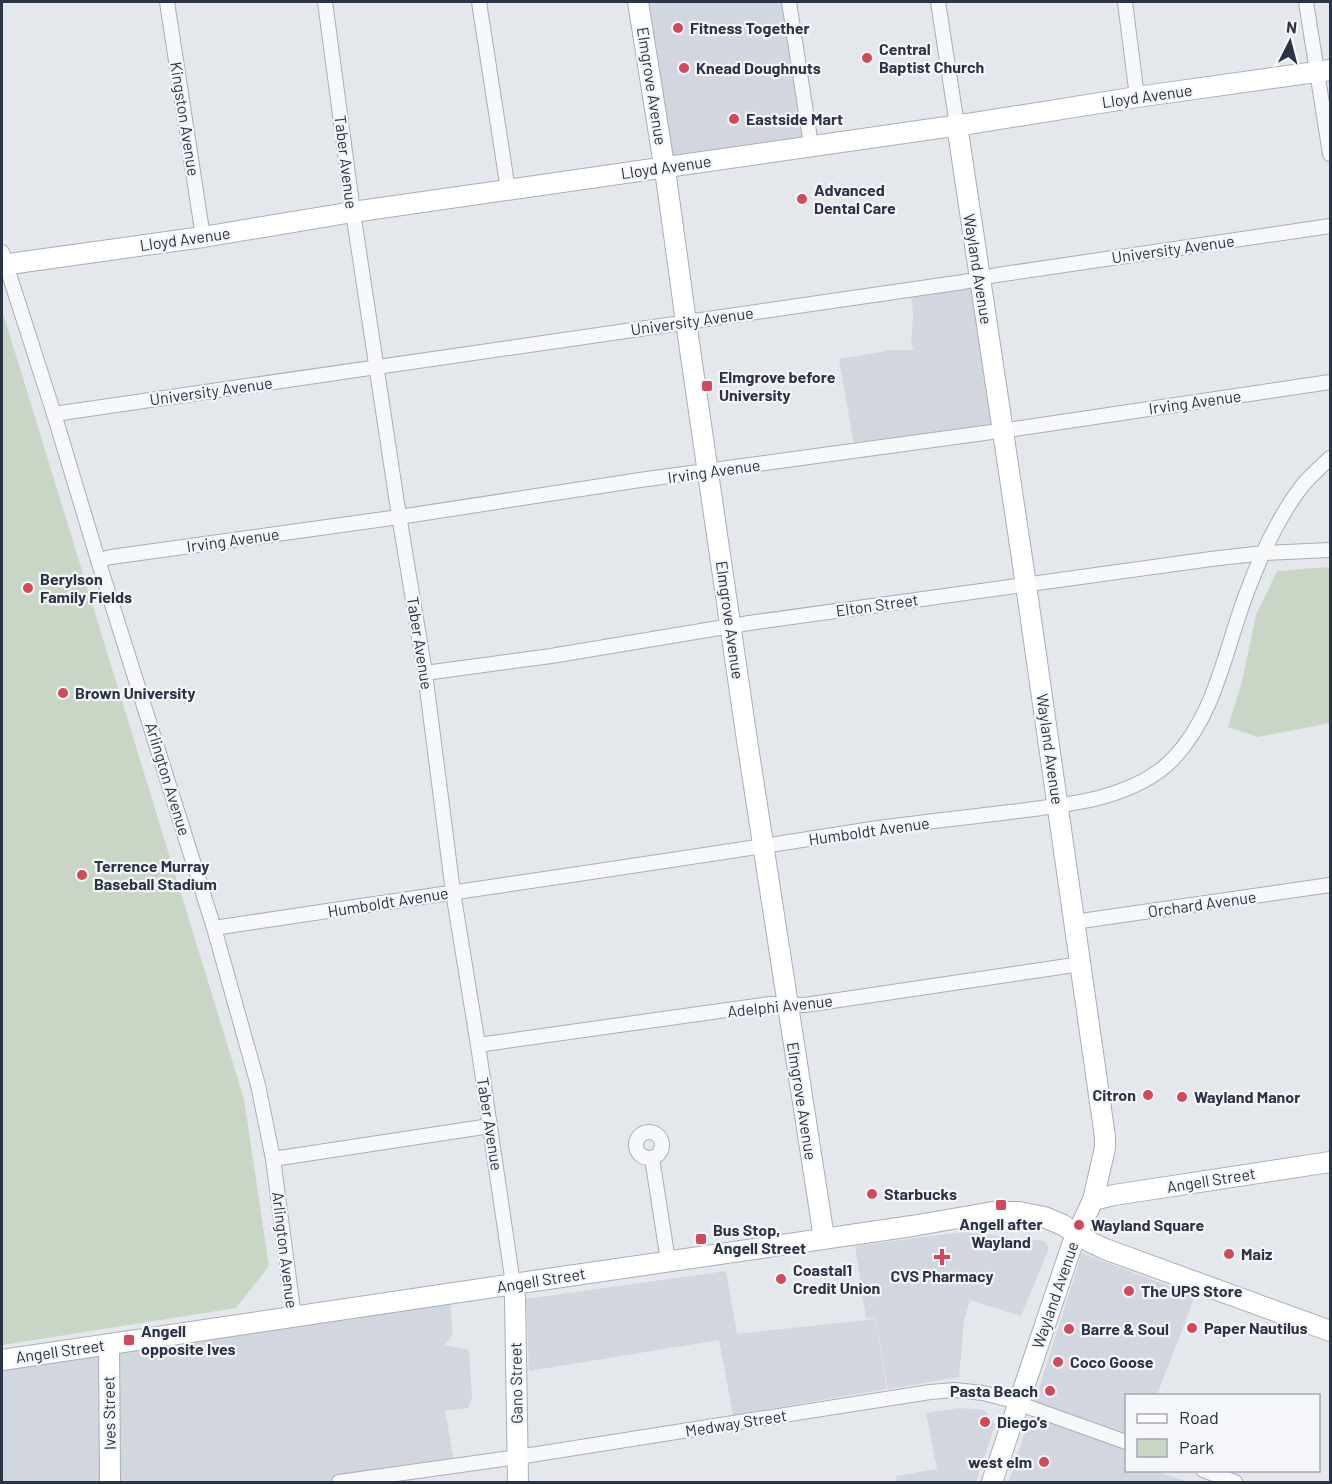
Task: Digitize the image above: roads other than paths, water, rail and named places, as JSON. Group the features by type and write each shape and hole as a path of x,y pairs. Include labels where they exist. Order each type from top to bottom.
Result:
{"street":[{"name":"Kingston Avenue","path":"167,2 203,237"},
{"name":"Taber Avenue","path":"325,2 352,212 425,673 453,892 513,1284"},
{"path":"479,2 508,190"},
{"name":"Elmgrove Avenue","path":"638,2 824,1239"},
{"path":"789,2 812,146"},
{"name":"Wayland Avenue","path":"938,2 1106,1137 1092,1200 1077,1233 992,1482"},
{"path":"1125,2 1137,97"},
{"path":"1306,2 1324,71 1330,154"},
{"name":"Lloyd Avenue","path":"3,260 203,237 352,212 1324,71"},
{"name":"University Avenue","path":"54,414 963,282 1330,226"},
{"name":"Arlington Avenue","path":"3,260 54,414 214,928 258,1085 273,1159 294,1317"},
{"name":"Irving Avenue","path":"98,560 1330,382"},
{"name":"Humboldt Avenue","path":"214,928 888,827 1058,805 1101,797 1128,788 1153,776 1172,760 1203,718 1263,553 1284,513 1304,484 1330,458"},
{"name":"Elton Street","path":"425,673 551,656 732,626 1211,559 1263,553 1330,550"},
{"name":"Orchard Avenue","path":"1074,922 1330,885"},
{"name":"Adelphi Avenue","path":"478,1046 770,1004 805,1005 1081,964"},
{"path":"273,1159 490,1126"},
{"path":"652,1158 668,1261"},
{"name":"Angell Street","path":"1092,1200 1330,1162"},
{"name":"Angell Street","path":"2,1360 912,1227 993,1212 1018,1212 1044,1217 1105,1248 1330,1331"},
{"name":"Gano Street","path":"513,1284 518,1482"},
{"name":"Ives Street","path":"109,1344 110,1482"},
{"name":"Medway Street","path":"339,1482 955,1390 983,1393 1019,1402 1125,1442"},
{"path":"1208,1472 1235,1482"}],"place":[{"name":"Fitness Together","path":"678,28"},
{"name":"Central Baptist Church","path":"867,58"},
{"name":"Knead Doughnuts","path":"684,68"},
{"name":"Eastside Mart","path":"734,119"},
{"name":"Advanced Dental Care","path":"802,199"},
{"name":"Elmgrove before University","path":"707,386"},
{"name":"Berylson Family Fields","path":"28,588"},
{"name":"Brown University","path":"63,693"},
{"name":"Terrence Murray Baseball Stadium","path":"82,875"},
{"name":"Citron","path":"1148,1095"},
{"name":"Wayland Manor","path":"1182,1097"},
{"name":"Starbucks","path":"872,1194"},
{"name":"Angell after Wayland","path":"1001,1205"},
{"name":"Wayland Square","path":"1079,1225"},
{"name":"Bus Stop, Angell Street","path":"701,1239"},
{"name":"Maiz","path":"1229,1254"},
{"name":"CVS Pharmacy","path":"942,1257"},
{"name":"Coastal1 Credit Union","path":"781,1279"},
{"name":"The UPS Store","path":"1129,1291"},
{"name":"Paper Nautilus","path":"1192,1328"},
{"name":"Barre & Soul","path":"1069,1329"},
{"name":"Angell opposite Ives","path":"129,1340"},
{"name":"Coco Goose","path":"1058,1362"},
{"name":"Pasta Beach","path":"1050,1391"},
{"name":"Diego's","path":"985,1422"},
{"name":"west elm","path":"1044,1462"}]}
